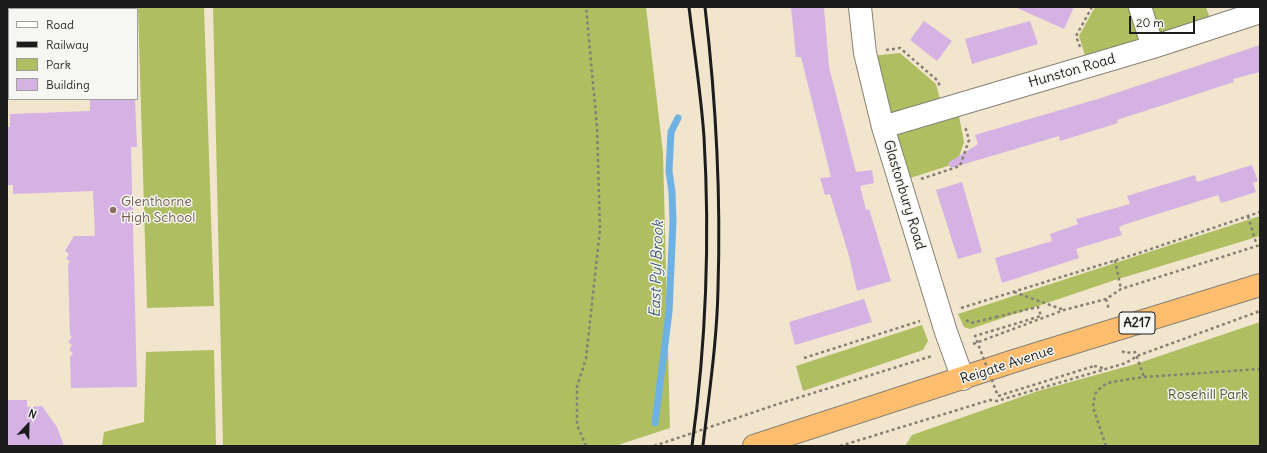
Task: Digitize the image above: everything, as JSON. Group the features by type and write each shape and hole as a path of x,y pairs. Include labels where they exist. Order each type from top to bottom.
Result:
{"highway":[{"name":"Reigate Avenue","path":"754,446 963,379 1014,361 1260,285"}],"street":[{"name":"Glastonbury Road","path":"860,7 865,53 883,127 901,186 948,312 963,379"},
{"path":"1140,7 1153,47"},
{"name":"Hunston Road","path":"883,127 1153,47 1260,12"}],"path":[{"path":"586,7 597,127 600,230 586,358 577,387 577,425 586,446"},
{"path":"1086,67 1076,36 1092,7"},
{"path":"865,53 900,48 938,81 953,106 968,140 960,166 901,186"},
{"path":"804,358 1115,260 1260,212"},
{"path":"976,343 1064,310 1106,298 1121,289 1259,246 1248,216"},
{"path":"1115,260 1121,289"},
{"path":"1014,292 1064,310"},
{"path":"948,312 971,323 1038,307 1041,316 975,336 998,396 1094,366 1104,368"},
{"name":"Reigate Avenue","path":"840,446 990,400 997,401 1126,362 1137,356 1260,311"},
{"path":"1120,349 1125,353 1135,352 1144,377"},
{"path":"654,446 790,400 925,358"},
{"path":"1106,446 1093,406 1095,394 1102,386 1111,382 1144,377 1260,370"}],"green space":[{"path":"138,7 204,7 214,306 147,308"},
{"path":"213,7 646,7 663,153 670,428 615,446 223,446"},
{"path":"1095,7 1206,7 1212,24 1087,62 1079,36"},
{"path":"900,53 936,84 944,114 958,111 964,142 957,163 904,180 871,56"},
{"path":"1260,216 1260,236 1115,280 970,329 964,327 958,314"},
{"name":"Rosehill Park","path":"1260,322 1260,446 905,446 912,435 1038,391 1139,363"},
{"path":"922,325 928,341 923,350 803,391 796,366"},
{"path":"214,350 216,446 102,446 104,432 144,422 146,352"}],"building":[{"path":"791,7 824,7 829,67 856,172 872,170 874,183 860,186 866,210 869,209 891,281 857,291 849,256 830,194 825,195 820,178 831,177 801,57 796,57"},
{"path":"1015,7 1074,7 1064,29"},
{"path":"924,21 952,41 937,61 910,40"},
{"path":"1030,21 1038,44 972,64 965,39"},
{"path":"1260,45 1260,72 1233,79 1234,82 1117,120 1118,123 1060,141 1059,136 951,168 948,163 978,144 975,135 1101,98"},
{"path":"90,100 135,100 137,147 131,147 137,387 71,388 70,357 73,353 69,350 72,345 68,342 72,337 70,335 68,265 70,261 66,259 69,254 65,251 74,236 95,236 93,191 13,194 13,185 7,185 7,127 10,127 10,114 90,111"},
{"path":"1252,165 1258,181 1253,183 1256,192 1221,203 1218,195 1126,224 1119,227 1122,235 1076,249 1079,258 1002,283 995,258 1052,241 1050,234 1078,224 1076,219 1130,204 1127,196 1195,175 1197,182"},
{"path":"962,182 982,252 958,259 936,190"},
{"path":"864,299 872,322 795,345 789,322"},
{"path":"7,400 27,400 27,407 42,406 57,427 64,446 7,446"}],"waterway":[{"name":"East Pyl Brook","path":"655,423 669,312 673,221 672,192 669,171 671,132 678,118"}],"railway":[{"path":"689,7 703,121 707,214 704,331 692,446"},
{"path":"703,446 716,328 719,254 717,148 705,7"}],"place":[{"name":"Glenthorne High School","path":"113,210"}]}
